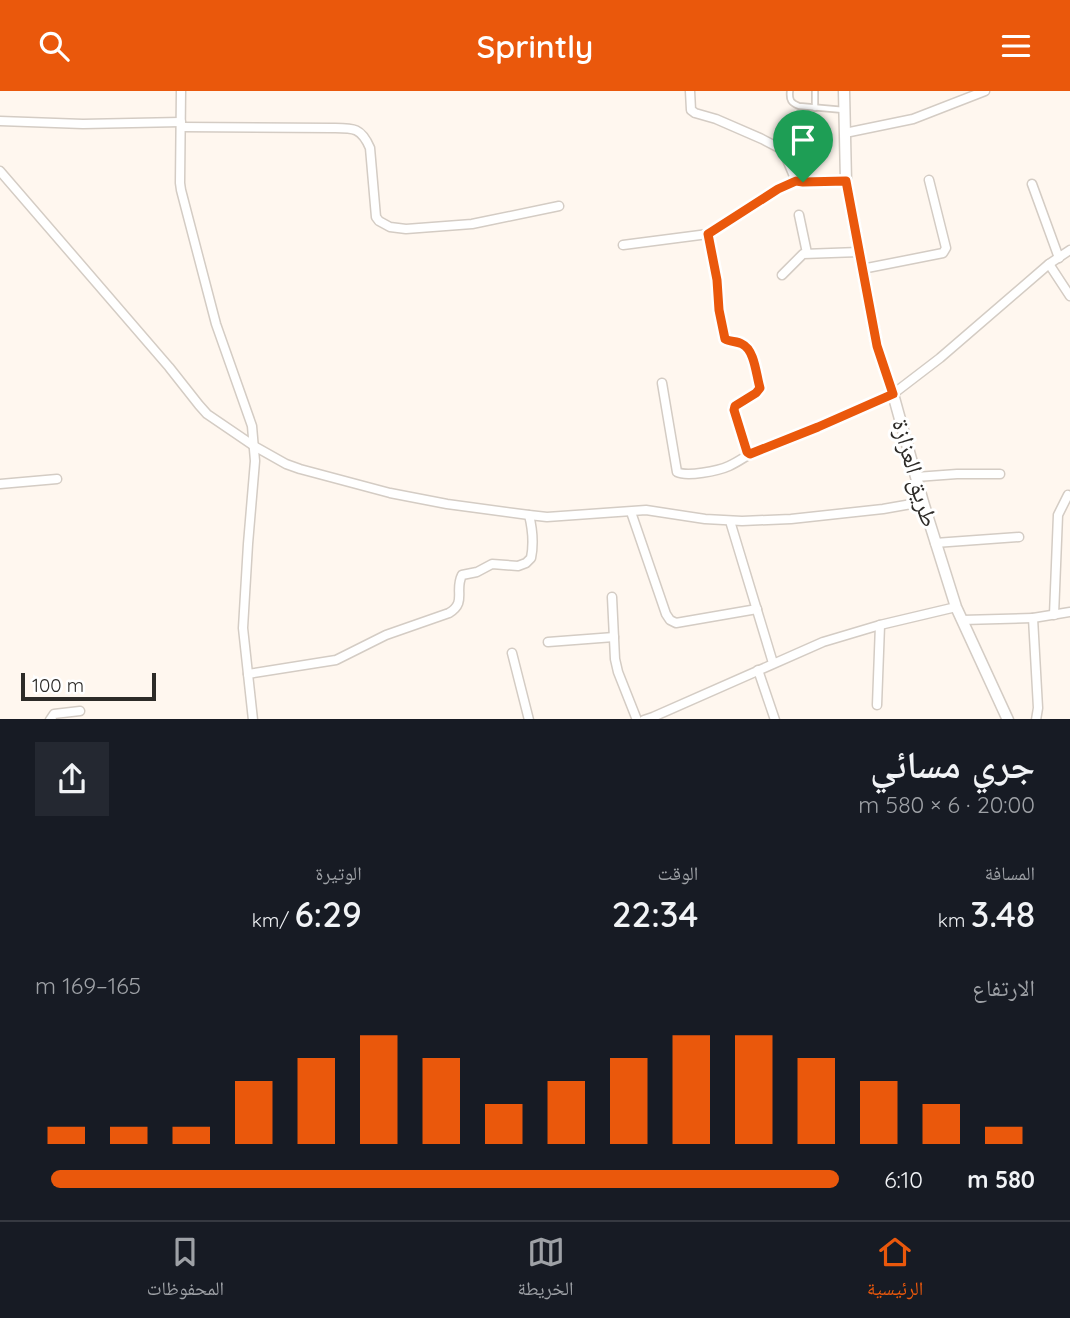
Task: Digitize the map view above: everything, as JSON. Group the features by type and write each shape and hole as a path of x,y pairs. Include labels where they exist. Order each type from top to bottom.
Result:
{"street":[{"path":"181,91 181,190 216,324 250,419 254,446 243,628 253,719"},
{"path":"690,91 691,110 695,113 716,119 783,150 796,181"},
{"name":"طريق العزازة","path":"844,91 846,181 877,346 956,607 1008,719"},
{"path":"845,132 913,119 985,91"},
{"path":"0,121 352,128 367,140 376,217 390,227 407,229 472,224 559,206"},
{"path":"0,171 207,414 286,464 390,493 529,516 646,510 730,521 791,519 923,502"},
{"path":"862,269 945,251 929,180"},
{"path":"623,245 708,234 778,189 796,181 846,181"},
{"path":"1032,184 1059,258"},
{"path":"799,215 807,253"},
{"path":"708,234 725,339 746,347 751,354 760,388 735,406 734,410 747,452 750,454"},
{"path":"662,383 677,472 684,474 720,469 893,394 940,358 1049,264 1070,250"},
{"path":"782,275 803,254 859,252"},
{"path":"1049,264 1070,294"},
{"path":"916,477 1000,474"},
{"path":"0,484 57,479"},
{"path":"1054,615 1058,515 1068,495"},
{"path":"631,512 670,620 676,623 757,609"},
{"path":"248,674 336,660 386,635 449,613 459,604 459,582 462,575 477,572 492,564 519,566 531,558 534,543 529,516"},
{"path":"730,521 773,663"},
{"path":"935,543 1020,537"},
{"path":"612,597 615,659 637,719"},
{"path":"650,719 823,642 956,607"},
{"path":"962,620 1033,618 1070,612"},
{"path":"1033,618 1038,708 1036,719"},
{"path":"877,705 880,625"},
{"path":"548,642 614,637"},
{"path":"512,653 529,719"},
{"path":"758,670 775,719"},
{"path":"50,719 54,714 80,711"}],"lane":[{"path":"790,91 792,103 799,106 844,110"},
{"path":"815,91 815,108"}],"route":[{"path":"796,181 803,182 846,181 877,346 893,394 750,454 747,452 734,410 735,406 760,388 751,354 740,343 725,339 708,234 778,189 796,181"}]}
